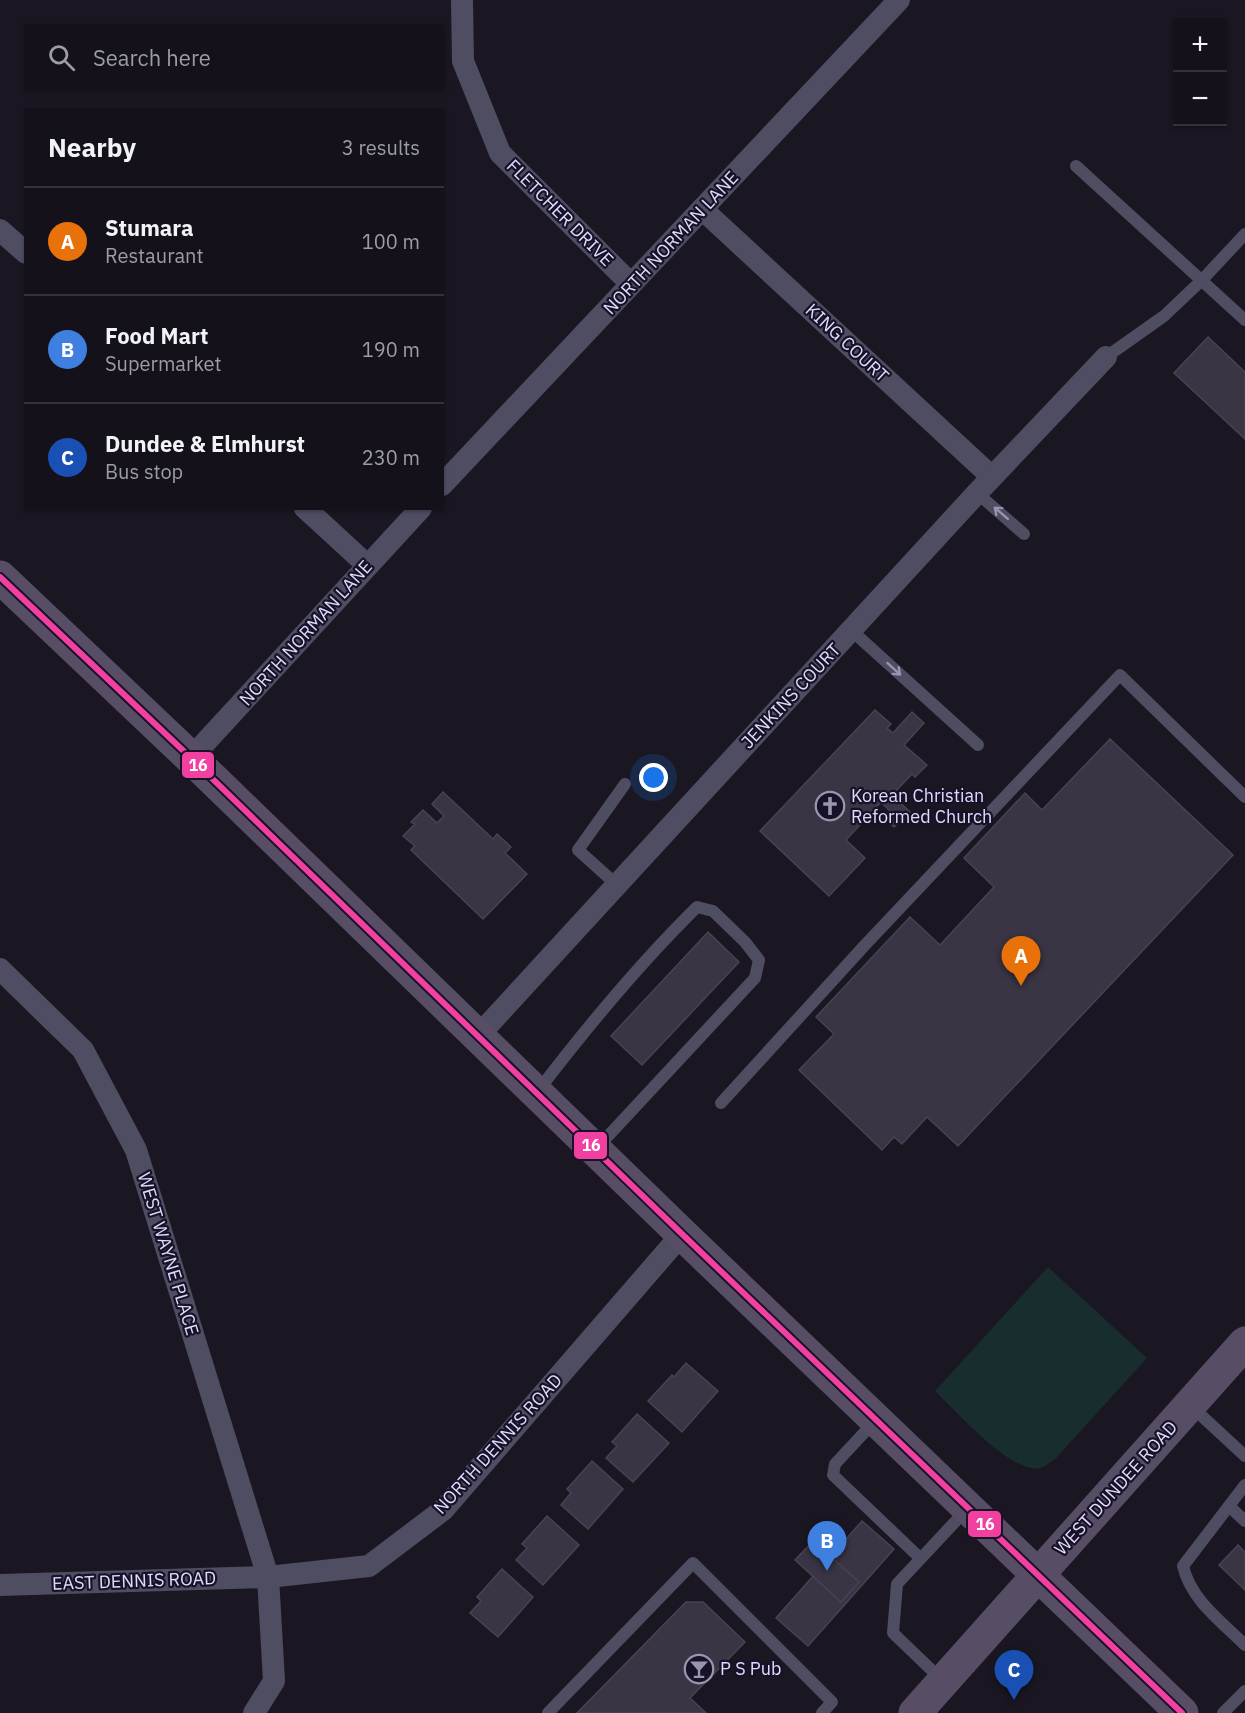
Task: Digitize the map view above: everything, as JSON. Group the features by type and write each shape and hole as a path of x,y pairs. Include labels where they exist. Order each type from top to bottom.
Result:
{"main road":[{"path":"0,577 191,758 1182,1713"},
{"name":"WEST DUNDEE ROAD","path":"915,1713 1245,1343"}],"street":[{"name":"FLETCHER DRIVE","path":"462,0 463,61 500,153 631,284"},
{"name":"NORTH NORMAN LANE","path":"444,483 898,0"},
{"name":"KING COURT","path":"702,209 985,485"},
{"path":"0,230 24,251"},
{"name":"JENKINS COURT","path":"478,1036 985,485 1106,357"},
{"path":"307,510 367,565"},
{"name":"NORTH NORMAN LANE","path":"191,758 419,510"},
{"name":"WEST WAYNE PLACE","path":"0,969 83,1050 136,1150 268,1577 274,1681 254,1713"},
{"name":"NORTH DENNIS ROAD","path":"268,1577 369,1566 443,1510 682,1233"},
{"name":"EAST DENNIS ROAD","path":"0,1585 268,1577"}],"lane":[{"path":"1077,166 1245,320"},
{"path":"1106,357 1164,316 1245,234"},
{"path":"985,485 1024,534"},
{"path":"851,630 978,745"},
{"path":"721,1103 1120,675 1245,796"},
{"path":"616,885 578,850 625,784"},
{"path":"537,1093 584,1031 663,940 697,907 713,911 746,942 759,960 755,978 596,1150"},
{"path":"1190,1405 1245,1456"},
{"path":"876,1419 835,1464 833,1475 920,1558"},
{"path":"1245,1485 1183,1566 1186,1580 1200,1601 1245,1645"},
{"path":"1229,1506 1245,1521"},
{"path":"944,1682 892,1633 897,1584 968,1507"},
{"path":"548,1713 693,1563 832,1702 822,1713"},
{"path":"1223,1713 1245,1691"}],"green space":[{"path":"1048,1267 1147,1358 1056,1458 1040,1468 1028,1467 1015,1462 1000,1452 935,1391"}],"building":[{"path":"1208,337 1245,372 1245,439 1174,373"},
{"name":"Korean Christian Reformed Church","path":"875,710 891,724 887,728 893,733 912,712 924,723 904,745 927,765 915,777 912,774 892,795 910,812 894,827 884,818 890,811 881,802 846,840 865,858 829,896 760,831"},
{"path":"1110,739 1233,855 958,1146 927,1117 902,1144 894,1137 882,1150 799,1070 834,1034 816,1017 910,917 940,945 994,887 964,858 1025,793 1042,810"},
{"path":"443,792 493,839 497,834 511,847 505,853 527,874 483,919 411,850 415,846 403,836 415,824 411,822 423,810 437,823 444,816 432,804"},
{"path":"708,932 739,962 642,1065 611,1036"},
{"path":"686,1363 718,1391 682,1432 648,1401"},
{"path":"637,1414 669,1443 633,1482 606,1458 617,1446 612,1442"},
{"path":"592,1461 623,1489 588,1529 561,1505 571,1493 567,1489"},
{"path":"547,1516 579,1545 543,1585 516,1560 527,1548 522,1544"},
{"path":"862,1521 894,1549 808,1646 776,1618"},
{"path":"813,1541 859,1582 841,1602 795,1560"},
{"path":"1238,1545 1245,1552 1245,1590 1219,1565"},
{"path":"502,1569 533,1597 498,1637 470,1613 481,1601 477,1597"},
{"path":"686,1602 703,1602 745,1642 690,1698 706,1713 577,1713"}],"transit line":[{"name":"16","path":"0,577 191,758 682,1234 1182,1713"}],"place":[{"name":"Korean Christian Reformed Church","path":"830,806"},
{"name":"Stumara","path":"1021,986"},
{"name":"Food Mart","path":"827,1571"},
{"name":"P S Pub","path":"699,1669"},
{"name":"Dundee & Elmhurst","path":"1014,1700"}]}
